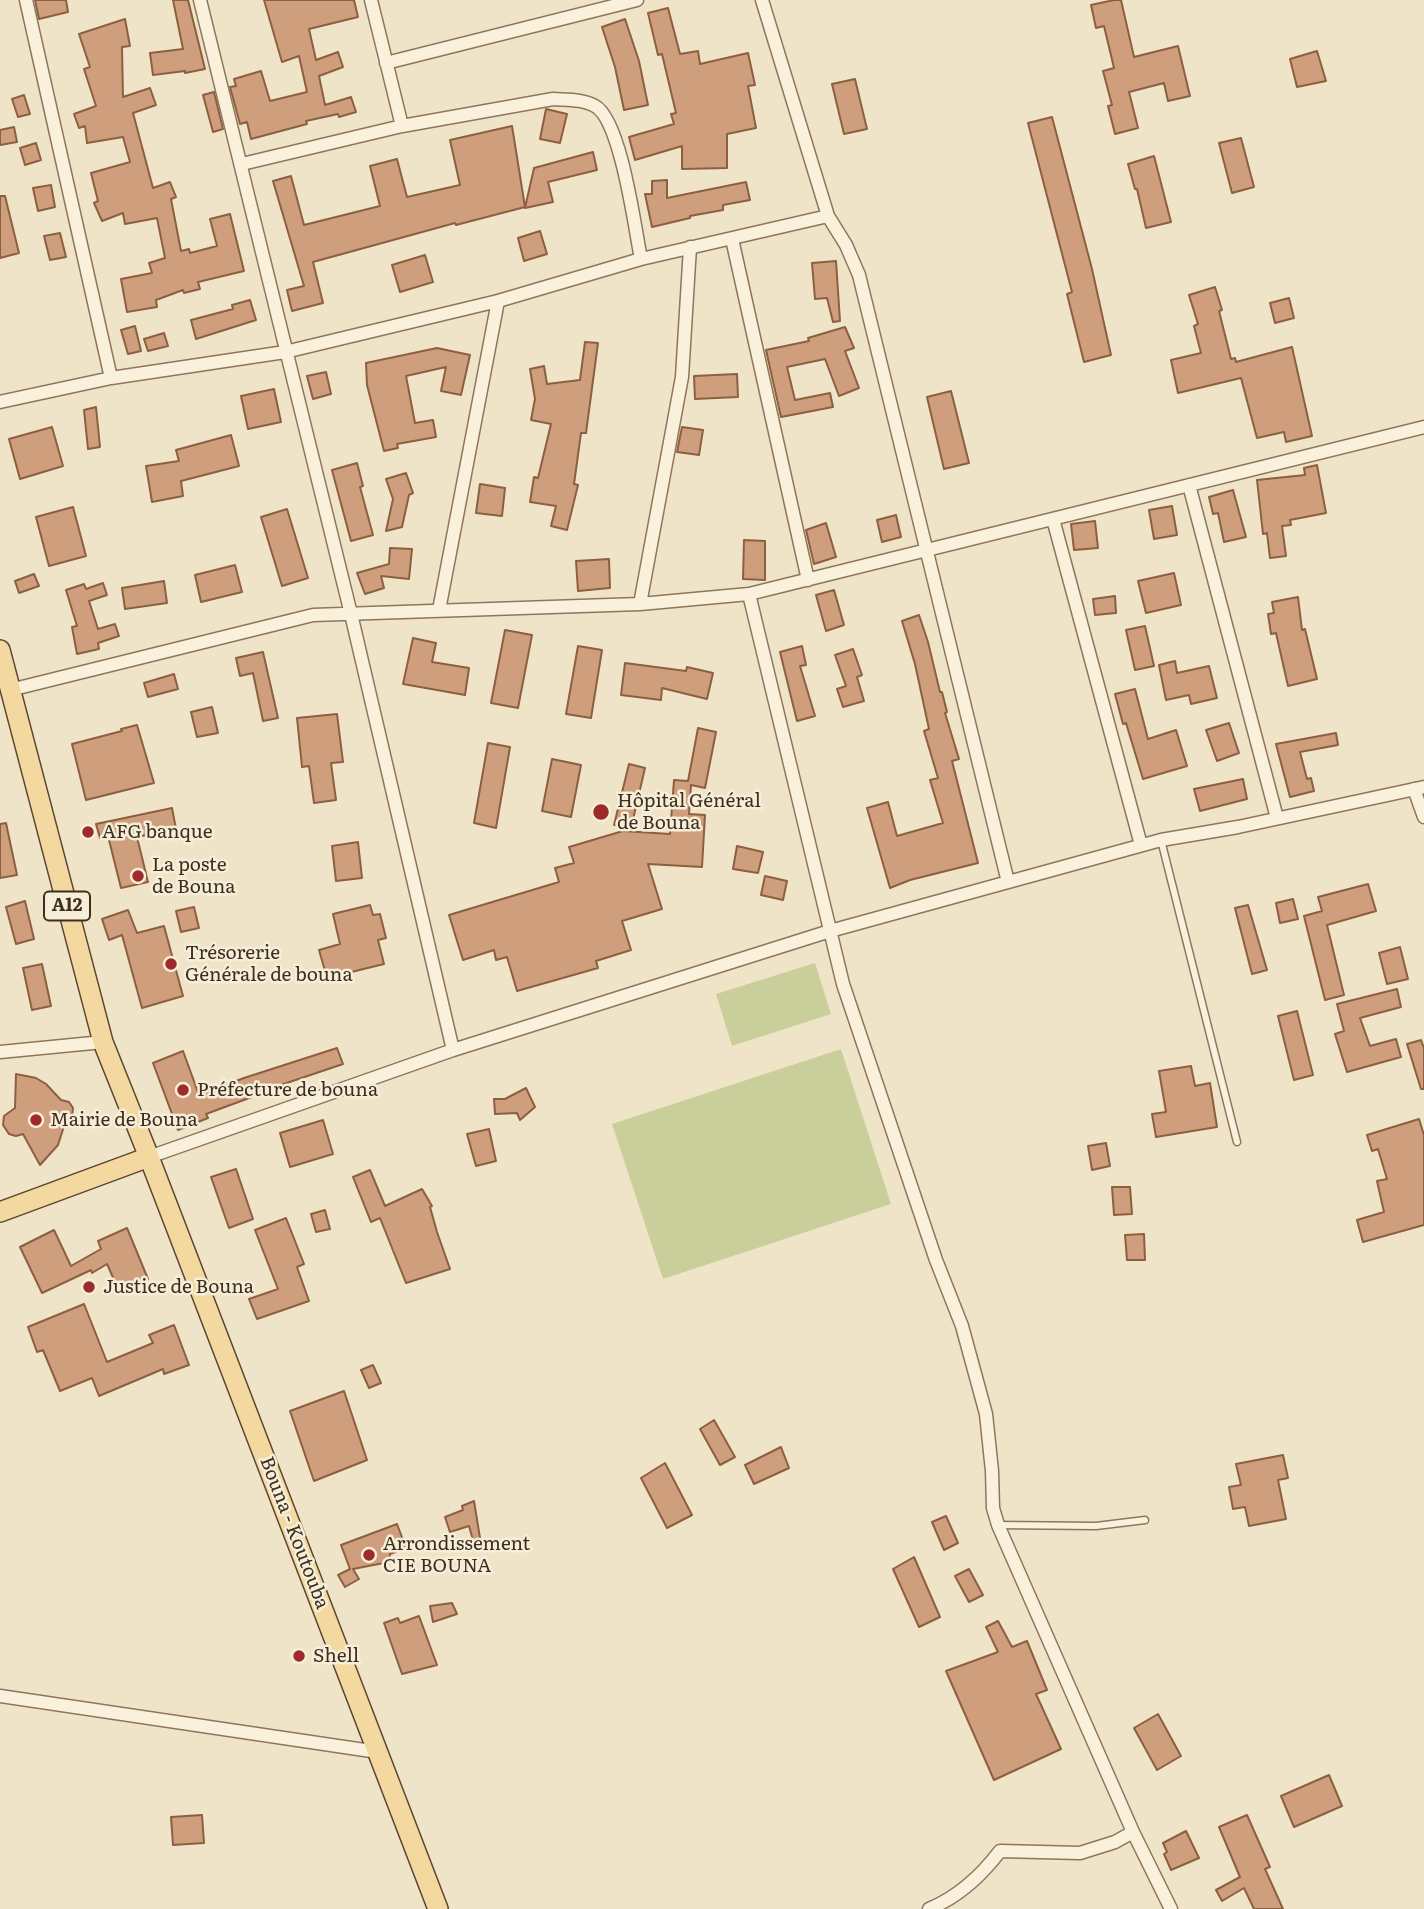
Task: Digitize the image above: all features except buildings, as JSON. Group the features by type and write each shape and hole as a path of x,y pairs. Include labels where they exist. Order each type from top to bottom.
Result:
{"main road":[{"name":"A12","path":"0,650 103,1042 149,1157"},
{"path":"0,1212 149,1157"},
{"name":"Bouna - Koutouba","path":"149,1157 438,1909"}],"street":[{"path":"26,0 111,378"},
{"path":"200,0 351,614 453,1050"},
{"path":"371,0 402,126"},
{"path":"386,63 637,0"},
{"path":"762,0 828,216 846,245 859,275 1008,882"},
{"path":"242,164 402,126 553,99 578,101 601,111 616,143 641,259"},
{"path":"0,402 111,378 285,352 498,301 641,259 828,216"},
{"path":"732,239 808,580"},
{"path":"640,604 682,377 690,247"},
{"path":"439,610 498,301"},
{"path":"10,690 313,615 640,604 749,594 1424,427"},
{"path":"1189,485 1277,818"},
{"path":"1053,519 1142,845"},
{"path":"749,594 843,984 936,1260 962,1326 986,1414 993,1508 998,1525 1133,1832 1171,1909"},
{"path":"149,1157 453,1050 830,931 1142,845 1419,788 1424,817"},
{"path":"0,1052 103,1042"},
{"path":"0,1696 378,1752"},
{"path":"929,1909 951,1898 984,1872 1000,1852 1080,1853 1115,1842 1133,1832"}],"lane":[{"path":"1161,840 1237,1142"},
{"path":"998,1525 1096,1526 1146,1520"}],"green space":[{"path":"815,963 831,1014 732,1046 716,994"},
{"path":"841,1049 891,1204 663,1279 612,1124"}],"place":[{"name":"Hôpital Général de Bouna","path":"601,812"},
{"name":"AFG banque","path":"88,832"},
{"name":"La poste de Bouna","path":"138,876"},
{"name":"Trésorerie Générale de bouna","path":"171,964"},
{"name":"Préfecture de bouna","path":"183,1090"},
{"name":"Mairie de Bouna","path":"36,1120"},
{"name":"Justice de Bouna","path":"89,1287"},
{"name":"Arrondissement CIE BOUNA","path":"369,1555"},
{"name":"Shell","path":"299,1656"}]}
